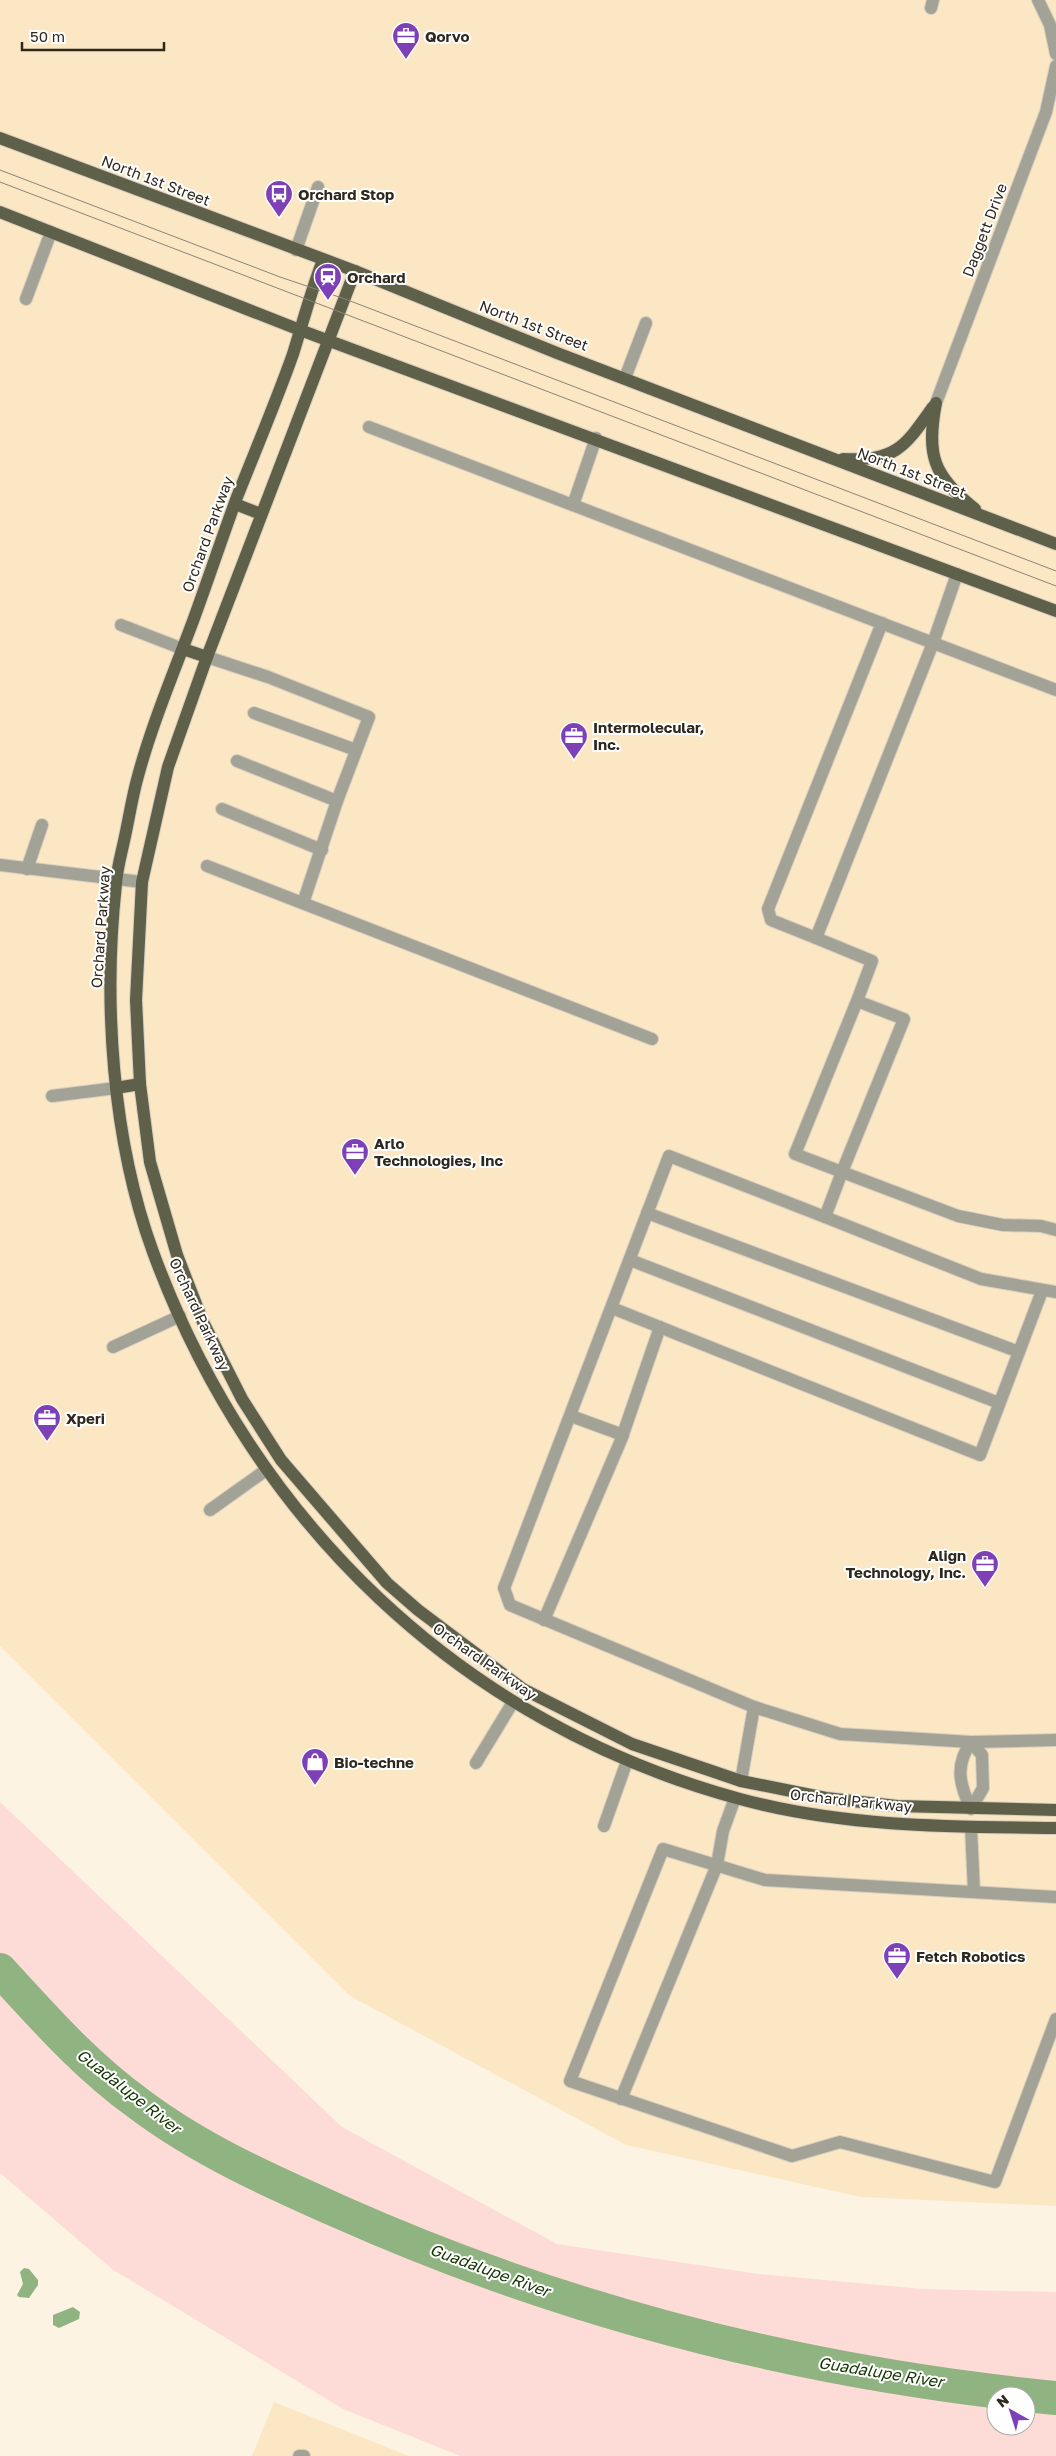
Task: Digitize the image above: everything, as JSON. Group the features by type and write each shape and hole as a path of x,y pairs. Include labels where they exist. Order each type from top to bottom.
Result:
{"main road":[{"name":"North 1st Street","path":"0,138 355,271 832,459 1056,544"},
{"path":"0,212 300,330 596,438 1056,611"},
{"name":"Orchard Parkway","path":"323,260 300,330 235,504 138,776 116,881 111,966 116,1088 130,1170 152,1248 180,1316 229,1411 266,1470 320,1539 382,1602 445,1656 513,1702 568,1734 627,1761 735,1798 787,1810 862,1821 970,1827 1056,1828"},
{"name":"Orchard Parkway","path":"355,271 207,657 168,767 142,882 136,1000 140,1084 150,1162 177,1255 203,1322 242,1399 281,1460 387,1583 418,1610 523,1689 632,1744 741,1781 826,1798 889,1805 971,1809 1056,1810"},
{"path":"832,459 865,460 888,455 902,447 936,403"},
{"path":"936,403 931,430 932,454 938,472 966,502 985,517"},
{"path":"235,504 261,514"},
{"path":"183,649 207,657"},
{"path":"116,1088 140,1084"},
{"path":"180,1316 203,1322"},
{"path":"266,1470 281,1460"},
{"path":"513,1702 523,1689"},
{"path":"735,1798 741,1781"},
{"path":"970,1827 971,1809"}],"street":[{"path":"1038,0 1050,26 1056,54"},
{"name":"Daggett Drive","path":"936,403 1046,112 1056,66"},
{"path":"296,250 318,188"},
{"path":"26,299 51,232"},
{"path":"625,378 646,323"},
{"path":"369,427 1056,690"},
{"path":"573,505 596,438"},
{"path":"816,938 933,643 957,574"},
{"path":"882,624 768,910 771,920 872,962 795,1154 958,1216 1002,1225 1042,1226 1056,1230"},
{"path":"121,626 183,649"},
{"path":"207,657 268,677 369,717 337,801 303,903"},
{"path":"254,713 356,750"},
{"path":"237,761 337,801"},
{"path":"222,810 322,850"},
{"path":"27,869 42,825"},
{"path":"0,865 116,881 142,882"},
{"path":"207,866 652,1039"},
{"path":"825,1217 904,1019 857,1001"},
{"path":"52,1096 116,1088"},
{"path":"1056,1292 981,1279 669,1156 504,1588 510,1605 544,1620 754,1707 840,1734 971,1742 1056,1740"},
{"path":"647,1213 1019,1352"},
{"path":"630,1260 1000,1403"},
{"path":"612,1308 980,1455 1042,1290"},
{"path":"113,1347 180,1316"},
{"path":"544,1620 622,1435 660,1327"},
{"path":"571,1416 622,1435"},
{"path":"210,1510 266,1470"},
{"path":"476,1763 513,1702"},
{"path":"741,1781 754,1707"},
{"path":"971,1742 982,1755 984,1788 971,1809"},
{"path":"971,1742 962,1756 961,1788 971,1809"},
{"path":"604,1826 627,1761"},
{"path":"621,2098 717,1865 723,1831 735,1798"},
{"path":"970,1827 974,1892"},
{"path":"1056,1897 765,1880 663,1849 570,2082 792,2156 840,2142 995,2182 1056,2019"},
{"path":"299,2456 304,2456"}],"shaded area":[{"path":"0,0 1056,0 1056,2206 861,2197 626,2145 350,1996 0,1646"},
{"path":"0,1802 342,2127 557,2244 759,2274 923,2289 1056,2292 1056,2456 460,2456 343,2409 112,2269 0,2173"},
{"path":"24,2268 29,2269 38,2280 38,2285 29,2298 17,2295 23,2284 20,2272"},
{"path":"73,2307 80,2312 79,2319 59,2328 53,2325 53,2315"},
{"path":"274,2402 409,2456 252,2456"}],"waterway":[{"name":"Guadalupe River","path":"0,1970 83,2058 162,2121 236,2164 340,2212 426,2248 513,2280 601,2309 691,2334 781,2355 872,2373 1056,2398"}],"tram line":[{"path":"0,170 280,277 345,299 1056,571"},
{"path":"0,182 1056,586"}],"place":[{"name":"Qorvo","path":"406,60"},
{"name":"Orchard Stop","path":"279,218"},
{"name":"Orchard","path":"328,301"},
{"name":"Intermolecular, Inc.","path":"574,760"},
{"name":"Arlo Technologies, Inc","path":"355,1176"},
{"name":"Xperi","path":"47,1442"},
{"name":"Align Technology, Inc.","path":"985,1588"},
{"name":"Bio-techne","path":"315,1786"},
{"name":"Fetch Robotics","path":"897,1980"}]}
